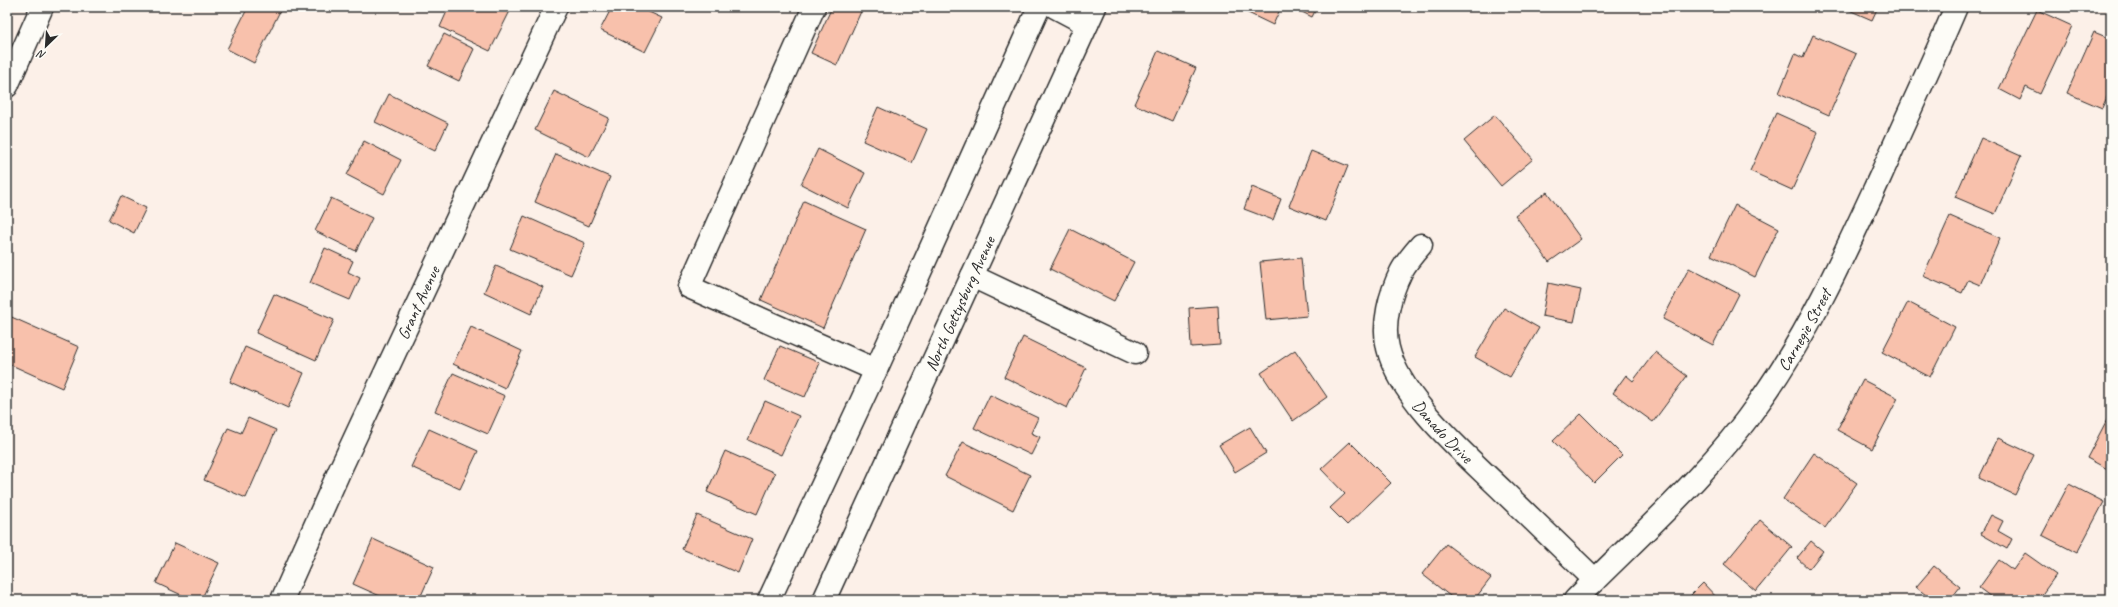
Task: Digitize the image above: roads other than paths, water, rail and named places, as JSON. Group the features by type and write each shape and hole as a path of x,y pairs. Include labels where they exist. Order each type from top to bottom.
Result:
{"street":[{"path":"7,86 42,7"},
{"name":"Grant Avenue","path":"282,600 346,458 556,7"},
{"path":"814,7 689,287 876,370"},
{"path":"769,600 876,370 1039,7"},
{"path":"1055,7 1091,16"},
{"name":"Carnegie Street","path":"1575,600 1667,510 1716,457 1760,402 1798,344 1831,283 1956,7"},
{"name":"North Gettysburg Avenue","path":"824,600 1091,16"},
{"name":"Danado Drive","path":"1421,245 1401,271 1391,297 1386,324 1388,348 1401,378 1419,406 1595,580"},
{"path":"972,276 1135,353"}]}
